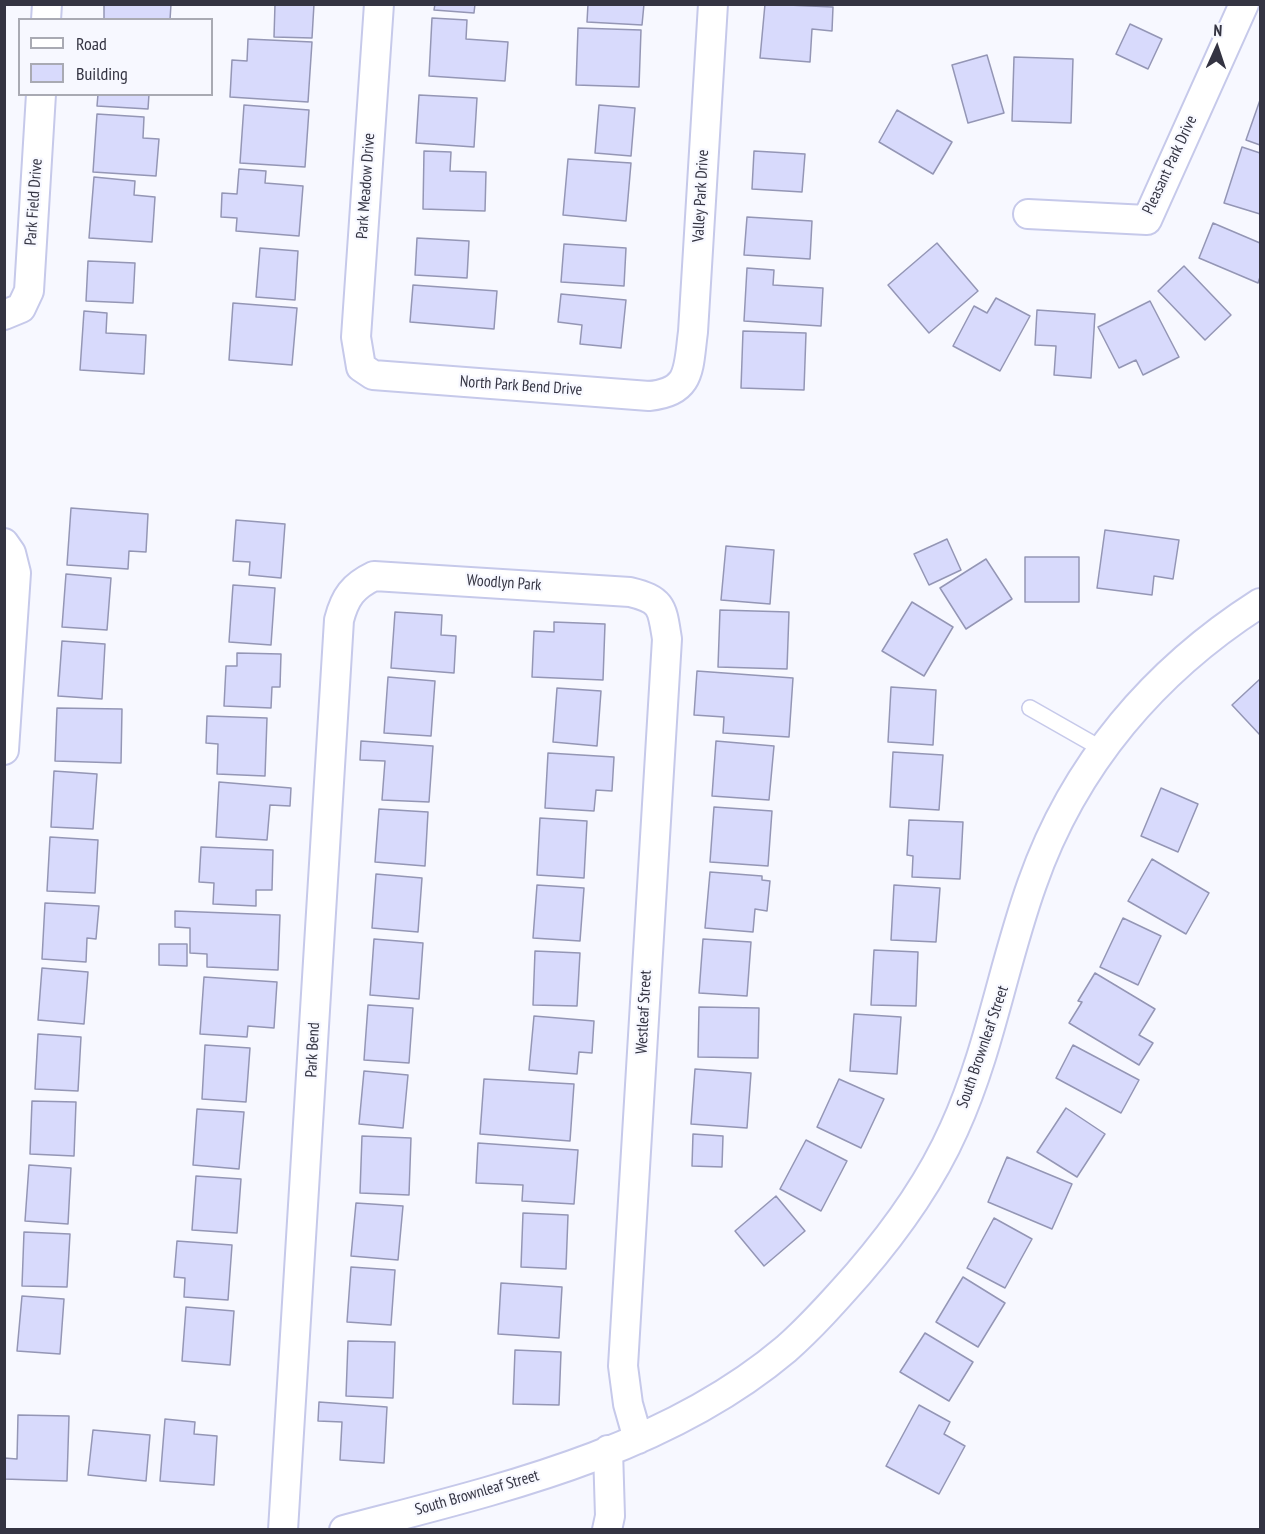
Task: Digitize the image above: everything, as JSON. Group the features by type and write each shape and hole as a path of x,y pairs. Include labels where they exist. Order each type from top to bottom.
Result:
{"street":[{"name":"Park Meadow Drive","path":"361,367 356,337 379,4"},
{"name":"Valley Park Drive","path":"681,385 688,366 693,332 713,4"},
{"name":"Pleasant Park Drive","path":"1028,214 1147,220 1244,4"},
{"name":"Park Field Drive","path":"13,312 28,291 41,96"},
{"name":"North Park Bend Drive","path":"361,367 373,375 650,396 666,394 681,385"},
{"path":"4,543 11,553 16,573 4,750"},
{"name":"Woodlyn Park","path":"365,580 374,576 389,576 643,595"},
{"name":"Park Bend","path":"284,1530 339,620 345,599 352,589 365,580"},
{"name":"Westleaf Street","path":"638,1439 628,1404 623,1366 667,639 663,609 657,601 643,595"},
{"name":"South Brownleaf Street","path":"344,1530 448,1503 638,1439 726,1392 785,1350 822,1315 885,1243 921,1192 953,1131 993,1023 1032,885 1052,835 1077,786 1102,749 1143,697 1183,659 1226,624 1260,603"},
{"path":"607,1530 610,1516 609,1450"}],"lane":[{"path":"1029,708 1102,749"}],"building":[{"path":"104,4 171,4 170,18 104,18"},
{"path":"275,4 314,4 312,38 274,37"},
{"path":"435,4 475,4 474,13 434,10"},
{"path":"588,4 644,4 642,25 587,22"},
{"path":"765,4 833,7 832,31 812,29 810,62 760,58"},
{"path":"432,18 467,20 466,39 508,42 505,81 429,76"},
{"path":"1130,24 1162,39 1148,69 1116,54"},
{"path":"578,28 641,30 639,87 576,85"},
{"path":"248,39 312,42 308,102 230,97 232,60 247,61"},
{"path":"987,55 1004,113 968,123 952,65"},
{"path":"1014,57 1073,59 1071,123 1012,121"},
{"path":"419,95 477,98 474,147 416,143"},
{"path":"98,96 149,96 148,109 97,106"},
{"path":"1260,100 1260,145 1246,140"},
{"path":"244,105 309,110 305,167 240,163"},
{"path":"599,105 635,108 631,156 595,153"},
{"path":"897,110 952,142 933,174 879,142"},
{"path":"97,114 144,117 143,138 159,139 156,176 93,172"},
{"path":"1242,147 1260,153 1260,214 1224,203"},
{"path":"424,151 451,152 450,171 486,172 485,211 423,209"},
{"path":"754,151 805,154 802,192 752,189"},
{"path":"568,159 631,163 626,221 563,215"},
{"path":"239,169 266,171 265,183 303,186 299,236 236,231 237,218 221,217 222,193 237,194"},
{"path":"94,177 135,181 134,195 155,197 152,242 89,238"},
{"path":"747,217 812,221 810,259 744,255"},
{"path":"1213,223 1260,243 1258,283 1199,258"},
{"path":"417,238 469,241 467,278 415,275"},
{"path":"937,243 978,291 929,333 888,285"},
{"path":"564,244 626,248 624,286 561,282"},
{"path":"260,248 298,251 295,300 256,297"},
{"path":"88,261 135,263 133,303 86,301"},
{"path":"1184,266 1231,315 1205,340 1158,291"},
{"path":"747,268 774,270 773,285 823,288 821,326 744,321"},
{"path":"413,285 497,291 494,329 410,322"},
{"path":"561,294 626,300 621,348 580,344 582,325 558,322"},
{"path":"996,298 1030,316 1000,371 953,346 974,306 987,313"},
{"path":"1150,301 1179,357 1143,375 1136,360 1119,368 1098,327"},
{"path":"233,303 297,308 292,365 229,360"},
{"path":"1037,310 1095,314 1091,378 1054,375 1056,346 1035,345"},
{"path":"84,311 107,313 106,333 146,335 144,374 80,370"},
{"path":"743,331 806,333 804,390 741,388"},
{"path":"71,508 148,514 146,552 129,551 128,569 67,565"},
{"path":"236,520 285,524 281,578 249,575 250,562 233,561"},
{"path":"1105,530 1179,540 1173,579 1154,576 1152,595 1097,588"},
{"path":"947,539 961,570 929,585 914,554"},
{"path":"726,546 774,550 770,604 721,600"},
{"path":"1025,557 1079,557 1079,602 1025,602"},
{"path":"986,559 1012,599 966,629 940,588"},
{"path":"66,574 111,578 107,630 62,627"},
{"path":"233,585 275,588 271,645 229,642"},
{"path":"912,602 953,627 924,676 882,651"},
{"path":"720,610 789,612 787,669 718,667"},
{"path":"395,612 442,615 441,635 456,636 454,673 391,668"},
{"path":"554,622 605,624 603,680 532,677 534,631 554,632"},
{"path":"62,641 105,644 102,699 58,696"},
{"path":"237,653 281,654 280,687 272,687 271,708 224,706 226,666 237,666"},
{"path":"697,671 793,678 789,737 723,733 724,717 694,715"},
{"path":"388,677 435,681 431,736 384,733"},
{"path":"1260,679 1260,735 1232,705"},
{"path":"891,687 936,690 933,745 888,742"},
{"path":"557,688 601,691 597,746 553,742"},
{"path":"57,708 122,709 121,763 55,761"},
{"path":"207,716 267,718 265,776 217,774 218,744 206,743"},
{"path":"361,741 433,746 429,802 382,800 385,761 360,760"},
{"path":"716,741 774,746 769,800 712,796"},
{"path":"893,752 943,755 939,810 890,807"},
{"path":"548,753 614,757 612,791 596,790 594,811 545,808"},
{"path":"54,771 97,774 93,829 51,827"},
{"path":"219,782 291,788 290,806 270,805 267,840 216,837"},
{"path":"1161,788 1198,804 1178,852 1141,836"},
{"path":"714,807 772,811 768,866 710,862"},
{"path":"379,809 428,812 425,866 375,862"},
{"path":"540,818 587,821 584,878 537,875"},
{"path":"909,820 963,822 960,879 912,877 913,856 907,855"},
{"path":"50,837 98,840 95,893 47,891"},
{"path":"201,847 273,850 272,890 256,890 256,906 213,904 214,883 199,882"},
{"path":"1152,859 1209,893 1186,934 1128,901"},
{"path":"710,872 762,876 762,880 770,881 767,911 755,909 753,932 705,928"},
{"path":"376,874 422,878 418,932 372,928"},
{"path":"537,885 584,888 580,941 533,938"},
{"path":"894,885 940,888 936,942 891,940"},
{"path":"45,903 99,906 96,939 87,938 86,962 42,959"},
{"path":"175,911 280,915 278,970 207,967 207,954 190,953 190,928 175,927"},
{"path":"1123,918 1161,936 1138,985 1100,967"},
{"path":"374,939 423,943 419,999 370,995"},
{"path":"703,939 751,942 747,996 699,993"},
{"path":"159,944 187,944 187,966 159,965"},
{"path":"874,950 918,952 916,1006 871,1005"},
{"path":"535,951 580,953 577,1006 533,1005"},
{"path":"42,968 88,972 84,1024 38,1020"},
{"path":"1095,973 1155,1009 1139,1035 1153,1043 1139,1065 1069,1023 1082,1002 1078,1001"},
{"path":"204,977 277,982 274,1028 248,1026 247,1037 200,1034"},
{"path":"368,1005 413,1008 409,1063 364,1060"},
{"path":"699,1007 759,1008 758,1058 698,1057"},
{"path":"854,1014 901,1017 897,1074 850,1071"},
{"path":"534,1016 594,1021 592,1053 579,1052 577,1074 529,1070"},
{"path":"38,1034 81,1037 78,1091 35,1089"},
{"path":"205,1045 250,1048 246,1102 202,1099"},
{"path":"1073,1045 1139,1080 1121,1113 1056,1078"},
{"path":"695,1069 751,1073 747,1128 691,1124"},
{"path":"364,1071 408,1075 403,1128 359,1124"},
{"path":"484,1079 574,1084 570,1141 480,1134"},
{"path":"839,1079 884,1099 861,1148 817,1127"},
{"path":"32,1101 76,1102 74,1156 30,1154"},
{"path":"1066,1108 1105,1134 1077,1177 1037,1152"},
{"path":"197,1109 244,1112 239,1169 193,1165"},
{"path":"693,1134 723,1136 722,1167 692,1166"},
{"path":"362,1136 411,1138 409,1195 360,1193"},
{"path":"806,1140 847,1161 821,1211 780,1189"},
{"path":"478,1143 578,1150 574,1204 522,1201 523,1185 476,1183"},
{"path":"1007,1157 1072,1184 1052,1229 988,1202"},
{"path":"29,1165 71,1168 68,1224 25,1221"},
{"path":"196,1176 241,1179 237,1233 192,1230"},
{"path":"776,1196 805,1231 764,1266 735,1231"},
{"path":"356,1203 403,1206 398,1260 351,1256"},
{"path":"523,1213 568,1215 566,1269 521,1267"},
{"path":"994,1218 1032,1239 1005,1288 967,1268"},
{"path":"24,1232 70,1234 67,1287 22,1286"},
{"path":"177,1241 232,1245 228,1300 184,1297 185,1278 174,1277"},
{"path":"351,1267 395,1270 391,1325 347,1322"},
{"path":"963,1277 1005,1303 978,1347 936,1322"},
{"path":"501,1283 562,1287 559,1338 498,1334"},
{"path":"22,1296 64,1299 60,1354 17,1351"},
{"path":"186,1307 234,1311 230,1365 182,1361"},
{"path":"925,1333 973,1362 949,1401 900,1372"},
{"path":"348,1341 395,1342 393,1398 346,1396"},
{"path":"515,1350 561,1352 559,1405 513,1404"},
{"path":"319,1402 387,1407 384,1463 340,1460 342,1422 318,1421"},
{"path":"919,1405 950,1422 944,1434 965,1446 939,1494 886,1466"},
{"path":"18,1415 69,1416 67,1481 4,1479 4,1458 17,1459"},
{"path":"165,1419 195,1422 194,1434 217,1436 214,1485 160,1481"},
{"path":"93,1430 150,1435 146,1481 88,1475"}]}
